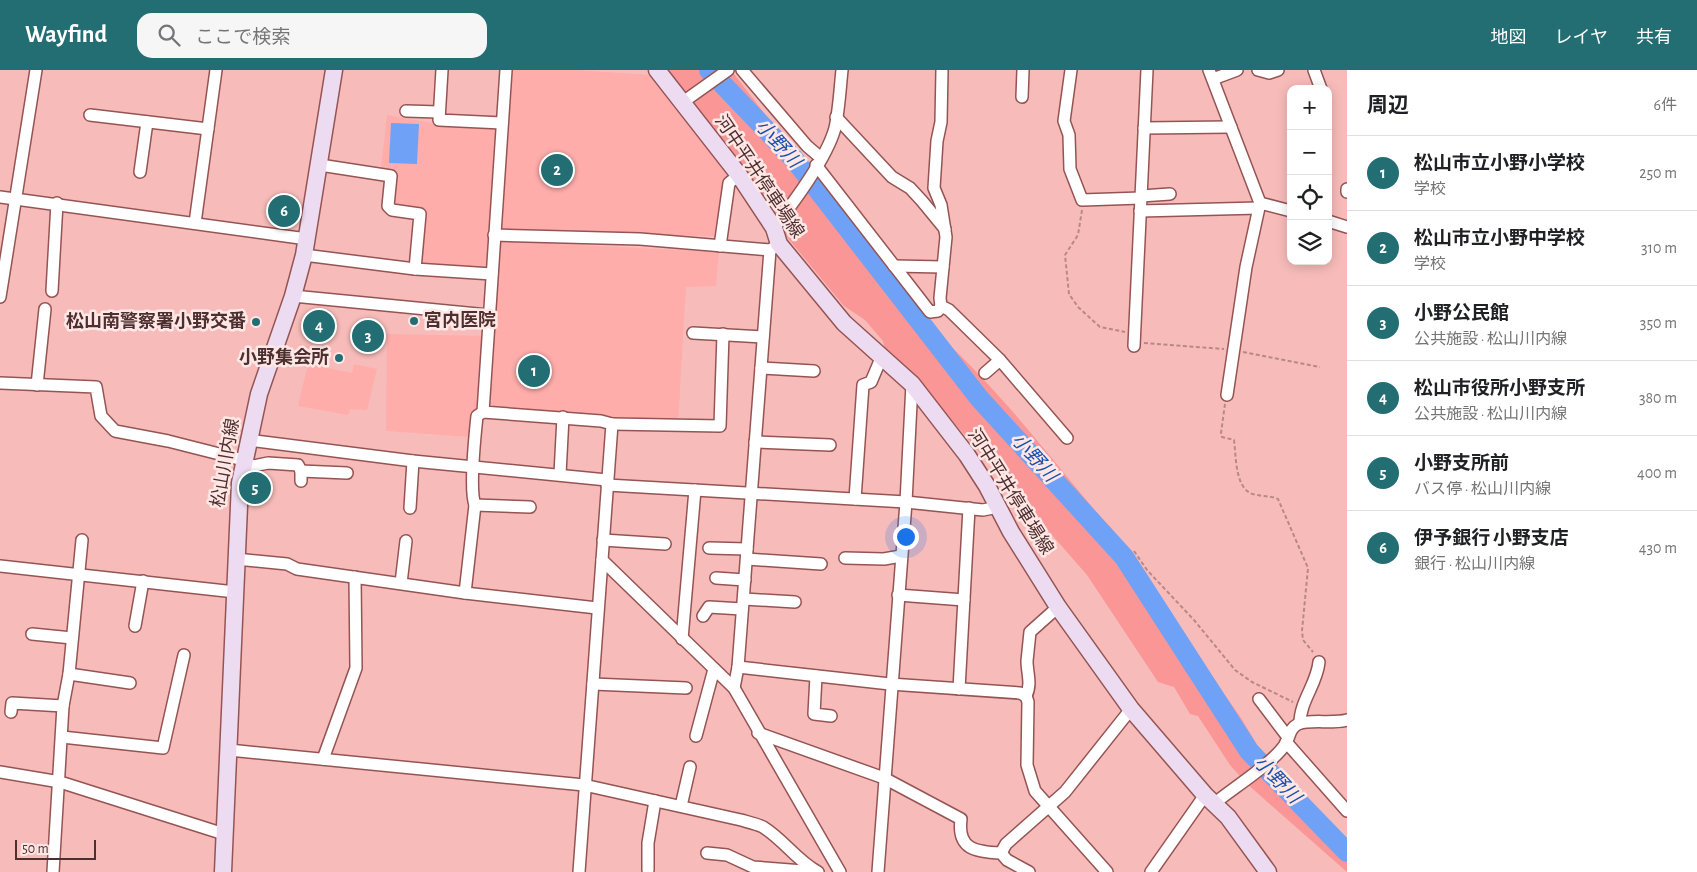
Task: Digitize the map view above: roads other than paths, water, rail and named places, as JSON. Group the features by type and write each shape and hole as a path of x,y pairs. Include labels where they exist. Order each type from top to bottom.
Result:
{"main road":[{"name":"松山川内線","path":"223,872 237,512 243,462 259,394 293,296 304,255 334,70"},
{"name":"河中平井停車場線","path":"657,70 686,99 739,176 775,237 844,324 912,384 967,455 1011,532 1058,607 1132,708 1210,799 1228,817 1268,872"}],"street":[{"path":"0,297 17,200 36,70"},
{"path":"196,222 216,70"},
{"path":"442,70 439,120 502,123"},
{"path":"483,412 488,315 506,70"},
{"path":"686,99 728,70"},
{"path":"742,70 807,146 817,164 930,312 938,311 941,306 940,298 946,237 941,205 934,188 937,140 941,122 942,70"},
{"path":"734,688 738,667 763,337 775,237 817,164 835,128 842,70"},
{"path":"1022,98 1023,70"},
{"path":"1071,70 1064,121 1069,135 1070,169 1082,200 1170,194"},
{"path":"1134,342 1147,70"},
{"path":"1227,395 1246,267 1259,205 1211,75 1237,70"},
{"path":"1258,70 1269,73 1278,70"},
{"path":"1314,70 1320,85"},
{"path":"406,111 439,112"},
{"path":"90,115 208,129"},
{"path":"836,117 892,177 910,188 945,228"},
{"path":"140,172 147,122"},
{"path":"1144,128 1231,128"},
{"path":"320,165 391,176 388,206 392,210 420,214 414,269"},
{"path":"720,246 729,183 739,176"},
{"path":"0,197 196,222 307,239"},
{"path":"52,290 57,203"},
{"path":"1140,211 1259,205 1287,210"},
{"path":"1332,223 1347,226"},
{"path":"494,235 640,239 720,246 775,237"},
{"path":"304,255 414,269 492,274"},
{"path":"894,266 943,267"},
{"path":"293,296 488,315"},
{"path":"941,306 949,310 1000,360 1067,438"},
{"path":"37,386 45,309"},
{"path":"693,333 763,337"},
{"path":"465,594 475,505 472,499 477,416 483,412 563,417 612,424 720,426 723,334"},
{"path":"855,499 863,385 871,382 882,356"},
{"path":"985,373 1000,360"},
{"path":"761,368 814,371"},
{"path":"0,383 96,387 102,416 115,431 168,441 243,462 298,465 301,476 347,473"},
{"path":"881,871 884,778 906,502 912,384"},
{"path":"1053,422 1062,414"},
{"path":"560,474 563,417"},
{"path":"579,872 612,424"},
{"path":"248,440 413,461 560,474 607,482 694,490 906,502 983,510 998,507"},
{"path":"755,442 830,446"},
{"path":"410,508 413,461"},
{"path":"682,639 694,490"},
{"path":"475,505 530,507"},
{"path":"959,689 969,508"},
{"path":"53,872 60,782 63,706 69,674 82,540"},
{"path":"603,540 665,544"},
{"path":"401,583 406,541"},
{"path":"709,548 821,564"},
{"path":"845,558 884,559 901,556"},
{"path":"236,559 287,564 297,569 465,594 597,608"},
{"path":"602,560 734,688 758,733 840,872"},
{"path":"0,566 235,592"},
{"path":"323,759 356,668 354,577"},
{"path":"716,578 745,580"},
{"path":"135,626 143,581"},
{"path":"898,595 964,600"},
{"path":"703,616 709,607 795,602"},
{"path":"1058,607 1030,632 1027,664 1029,675 1026,696 1028,702 1027,765 1035,790 1107,872"},
{"path":"32,634 72,638"},
{"path":"62,737 162,748 184,656"},
{"path":"1300,723 1302,707 1317,673 1319,662"},
{"path":"738,667 890,684 1020,693 1026,696"},
{"path":"696,736 714,669"},
{"path":"69,674 130,683"},
{"path":"816,676 814,714 831,716"},
{"path":"593,684 686,688"},
{"path":"1259,700 1287,739 1347,811"},
{"path":"11,712 12,703 63,706"},
{"path":"1001,853 1006,844 1065,792 1132,708"},
{"path":"1151,872 1210,799 1228,792 1274,756 1287,739 1289,731 1300,723 1337,723 1347,720"},
{"path":"758,733 884,778 960,819 959,832 963,842 974,850 1001,853 1007,860 1029,872"},
{"path":"229,750 584,785 681,806 762,827 814,870"},
{"path":"681,806 690,767"},
{"path":"0,772 60,782 224,834"},
{"path":"648,870 648,843 655,801"},
{"path":"707,852 727,855 753,867 803,871 814,870"}],"water":[{"path":"391,123 419,124 417,164 389,163"}],"waterway":[{"name":"小野川","path":"709,70 794,159 979,398 1124,557 1249,751 1347,852"}],"place":[{"name":"松山市立小野中学校","path":"557,170"},
{"name":"伊予銀行 小野支店","path":"284,211"},
{"name":"宮内医院","path":"414,321"},
{"name":"松山南警察署小野交番","path":"256,322"},
{"name":"松山市役所小野支所","path":"319,326"},
{"name":"小野公民館","path":"368,336"},
{"name":"小野集会所","path":"339,358"},
{"name":"松山市立小野小学校","path":"534,371"},
{"name":"小野支所前","path":"255,488"}]}
